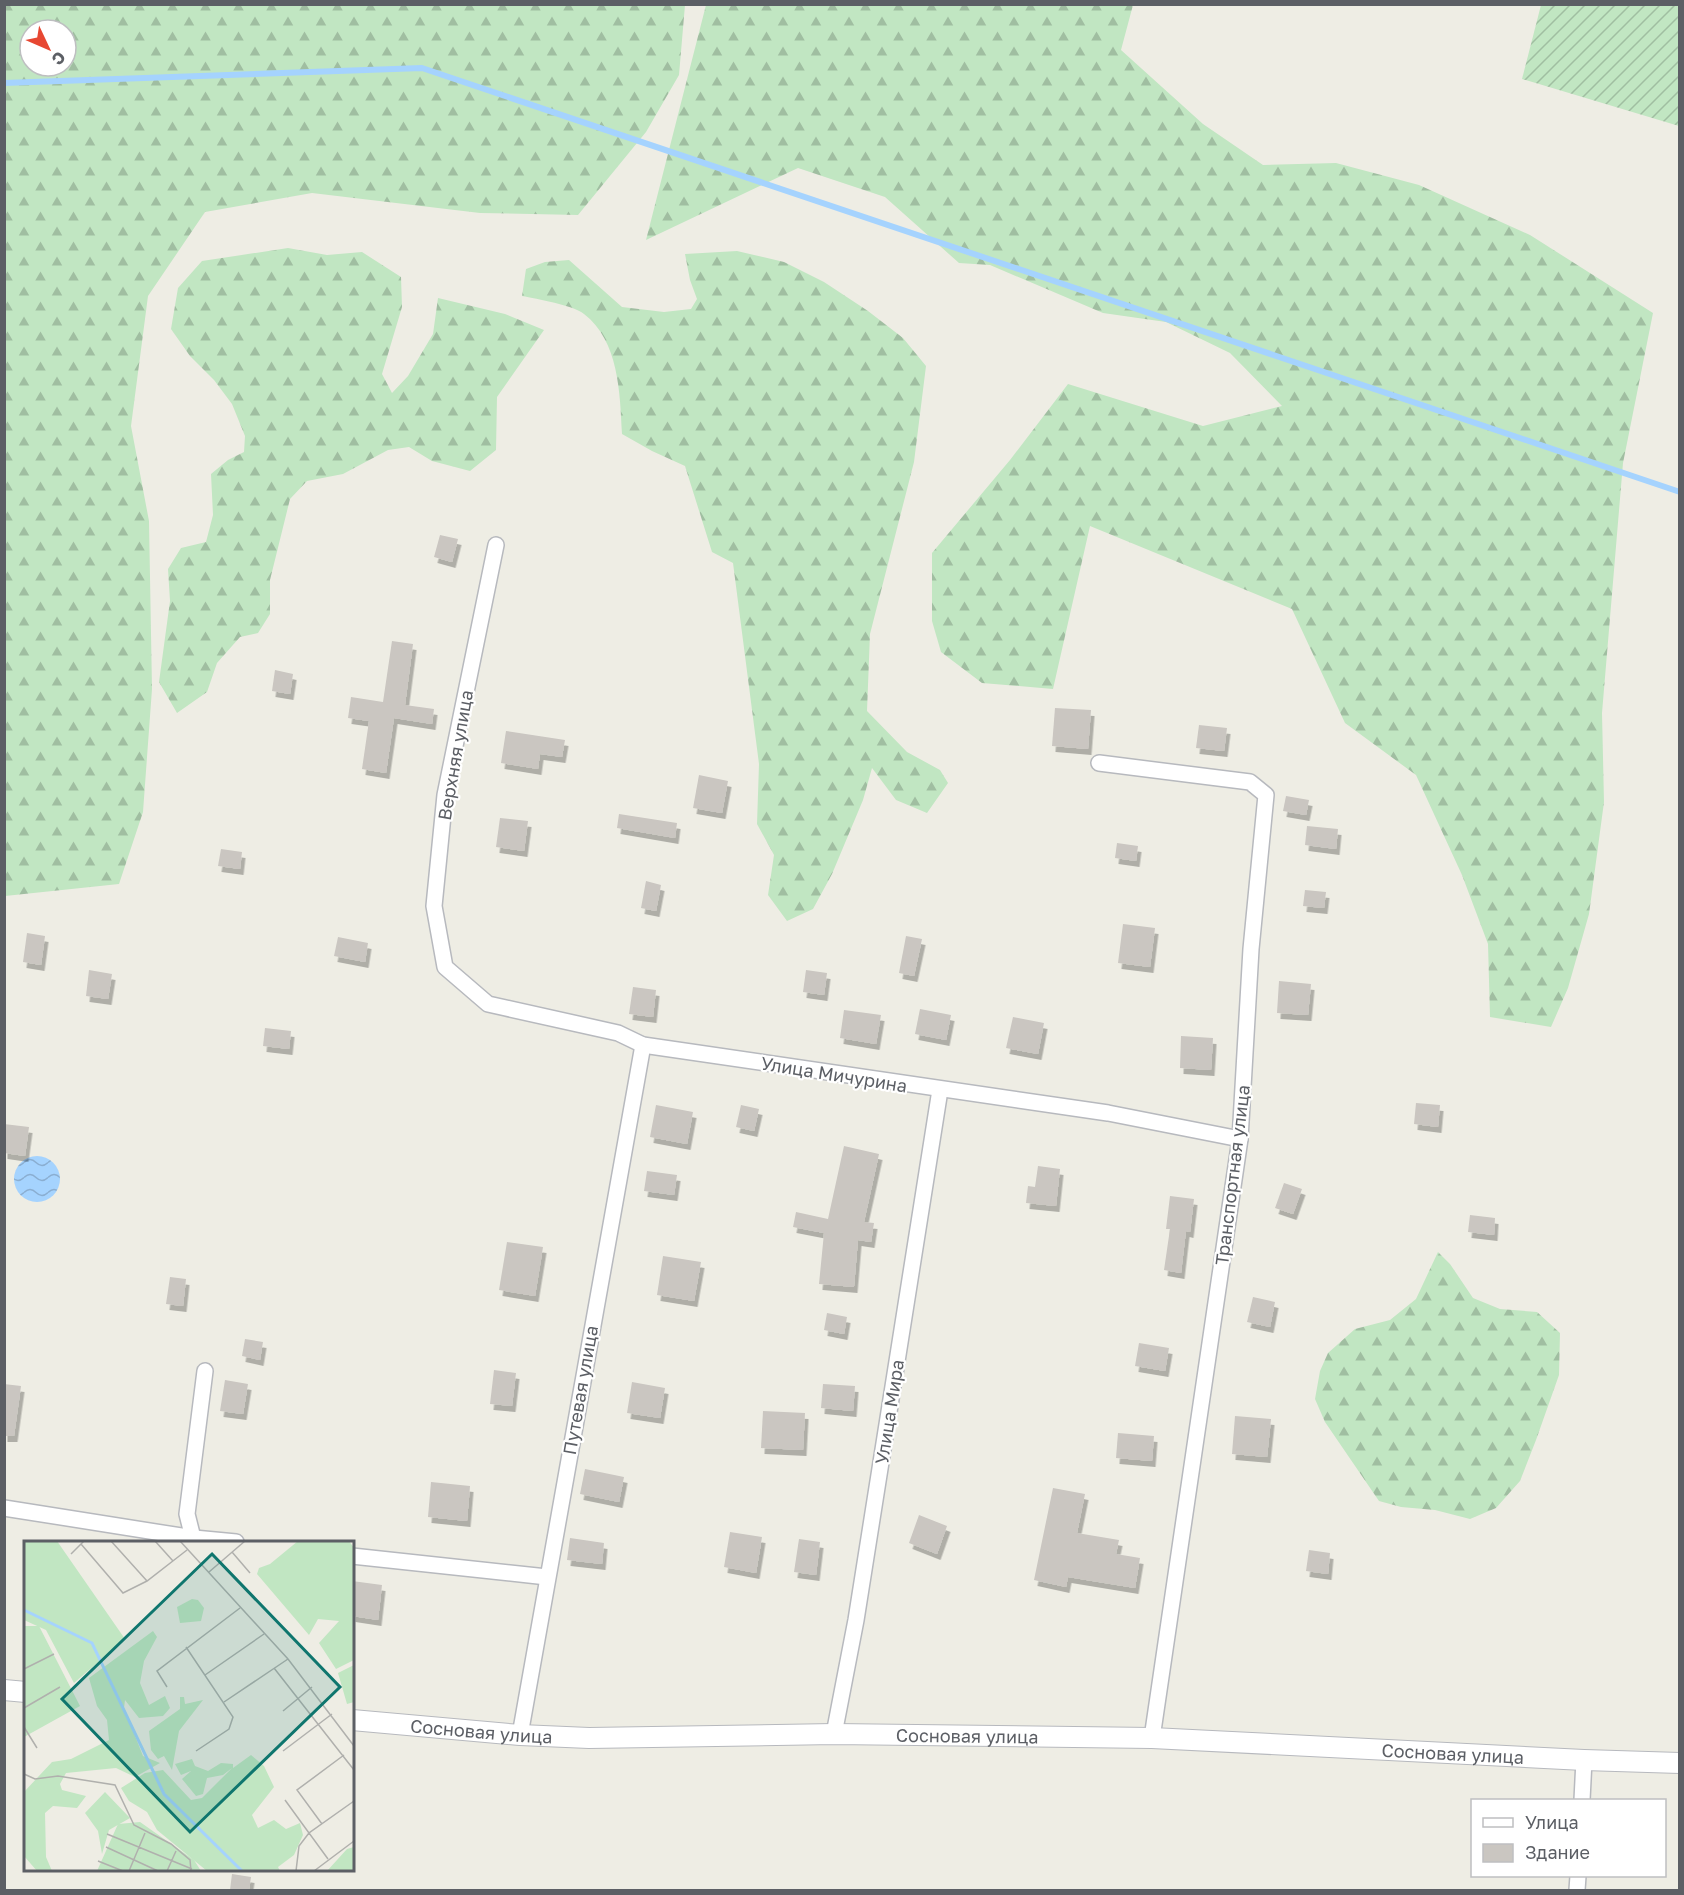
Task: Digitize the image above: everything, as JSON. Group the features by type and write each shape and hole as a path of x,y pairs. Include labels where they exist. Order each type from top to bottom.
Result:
{"street":[{"name":"Верхняя улица","path":"445,968 434,906 446,795 496,544"},
{"name":"Транспортная улица","path":"1099,763 1250,782 1266,795 1251,949 1240,1139 1152,1738"},
{"name":"Улица Мичурина","path":"445,968 488,1004 618,1033 643,1045 1108,1113 1240,1139"},
{"name":"Путевая улица","path":"520,1735 643,1045"},
{"name":"Улица Мира","path":"834,1734 856,1620 940,1090"},
{"path":"194,1540 187,1514 205,1371"},
{"path":"4,1508 194,1540 215,1541"},
{"path":"354,1556 547,1577"},
{"path":"4,1690 24,1692"},
{"name":"Сосновая улица","path":"354,1720 520,1735 589,1738 834,1734 1152,1738 1584,1760 1680,1762"},
{"path":"1582,1799 1584,1760"}],"green space":[{"path":"4,5 685,5 679,75 646,132 578,215 480,213 312,193 205,212 148,296 131,426 149,521 152,689 143,812 119,884 5,896"},
{"path":"706,5 1133,5 1121,50 1203,124 1263,165 1336,163 1419,185 1530,235 1653,313 1623,463 1602,713 1604,802 1589,914 1568,988 1551,1027 1490,1017 1488,944 1462,875 1416,775 1345,723 1292,609 1090,526 1053,689 982,683 941,652 932,621 932,553 1010,460 1068,384 1203,426 1282,406 1230,353 1166,322 1103,313 990,265 959,263 885,197 798,168 646,240"},
{"path":"1541,5 1679,5 1679,126 1522,79"},
{"path":"288,248 327,255 362,252 401,277 402,307 382,374 392,393 408,376 433,334 438,298 505,314 544,330 497,397 496,450 470,471 432,461 409,447 388,450 343,474 307,481 290,499 270,580 270,614 258,633 240,637 217,663 207,692 177,713 159,682 170,601 168,569 181,548 206,542 213,515 211,474 228,460 244,452 245,436 232,404 214,380 190,356 171,329 178,288 202,261"},
{"path":"737,251 784,262 824,282 903,338 926,366 914,462 870,634 867,711 907,752 940,770 948,783 927,813 896,800 872,768 863,800 832,874 813,909 787,921 768,895 774,855 757,824 759,764 733,563 712,552 685,466 622,434 615,369 611,353 596,325 584,314 572,308 522,296 526,269 545,262 569,260 622,307 664,312 691,309 697,299 690,280 685,254"},
{"path":"1438,1252 1450,1264 1473,1298 1500,1309 1537,1312 1560,1333 1559,1375 1520,1481 1496,1508 1470,1519 1435,1510 1401,1507 1379,1501 1325,1422 1315,1399 1320,1371 1328,1353 1355,1329 1390,1320 1416,1299"}],"water":[{"path":"37,1156 53,1163 60,1179 53,1195 37,1202 21,1195 14,1179 21,1163"}],"building":[{"path":"440,535 458,539 452,562 434,557"},
{"path":"392,641 413,644 405,705 434,709 432,724 394,718 386,773 362,769 369,721 348,718 351,697 383,702"},
{"path":"275,670 293,674 290,694 272,691"},
{"path":"1055,708 1091,710 1088,749 1052,746"},
{"path":"1199,725 1227,728 1224,751 1196,748"},
{"path":"506,731 565,740 562,757 540,754 538,769 501,763"},
{"path":"699,775 728,781 722,813 693,808"},
{"path":"1286,796 1309,800 1306,815 1283,811"},
{"path":"619,814 677,823 675,838 617,828"},
{"path":"500,818 528,821 524,851 496,847"},
{"path":"1307,826 1338,829 1336,849 1305,845"},
{"path":"1117,843 1138,846 1136,861 1115,858"},
{"path":"221,849 242,852 240,869 218,866"},
{"path":"646,881 661,885 656,911 641,908"},
{"path":"1305,890 1326,892 1324,908 1303,906"},
{"path":"1123,924 1155,928 1150,967 1118,963"},
{"path":"27,933 45,936 41,965 23,962"},
{"path":"906,936 922,939 914,976 899,973"},
{"path":"338,937 368,943 365,962 334,956"},
{"path":"89,970 112,974 108,999 86,996"},
{"path":"806,970 827,973 824,995 803,992"},
{"path":"1279,981 1311,984 1308,1015 1277,1013"},
{"path":"633,987 656,990 653,1017 629,1014"},
{"path":"920,1009 951,1015 946,1040 915,1034"},
{"path":"844,1010 881,1015 876,1044 840,1038"},
{"path":"1013,1017 1044,1023 1038,1054 1006,1048"},
{"path":"265,1028 291,1031 289,1049 263,1046"},
{"path":"1181,1036 1213,1038 1211,1070 1180,1068"},
{"path":"1416,1103 1440,1105 1438,1127 1414,1124"},
{"path":"656,1105 693,1112 687,1144 650,1137"},
{"path":"741,1105 759,1109 754,1131 736,1127"},
{"path":"4,1124 29,1127 25,1156 4,1153"},
{"path":"844,1146 879,1154 864,1222 874,1223 871,1242 858,1240 854,1287 819,1284 824,1233 793,1227 796,1212 828,1219"},
{"path":"1038,1166 1060,1169 1056,1206 1026,1203 1028,1186 1035,1187"},
{"path":"647,1171 677,1175 674,1195 644,1191"},
{"path":"1284,1183 1302,1189 1293,1214 1275,1208"},
{"path":"1170,1196 1194,1199 1190,1232 1186,1231 1181,1273 1164,1270 1170,1229 1166,1229"},
{"path":"1470,1215 1495,1218 1494,1235 1468,1232"},
{"path":"507,1242 543,1247 535,1296 499,1290"},
{"path":"663,1256 701,1262 694,1301 657,1295"},
{"path":"170,1277 186,1279 183,1306 166,1304"},
{"path":"1253,1297 1275,1302 1270,1327 1247,1322"},
{"path":"827,1313 847,1317 844,1334 824,1330"},
{"path":"245,1339 263,1342 260,1360 242,1356"},
{"path":"1139,1343 1169,1348 1165,1371 1135,1366"},
{"path":"494,1370 516,1373 512,1406 490,1404"},
{"path":"225,1380 248,1384 243,1414 220,1411"},
{"path":"632,1382 665,1388 660,1418 627,1413"},
{"path":"4,1384 21,1386 14,1436 4,1436"},
{"path":"823,1384 855,1386 853,1411 821,1408"},
{"path":"763,1411 805,1413 803,1450 761,1448"},
{"path":"1235,1416 1271,1419 1267,1457 1232,1454"},
{"path":"1118,1433 1154,1436 1152,1461 1116,1458"},
{"path":"585,1469 624,1477 619,1502 580,1494"},
{"path":"431,1482 470,1486 467,1521 428,1517"},
{"path":"1053,1488 1085,1494 1077,1533 1119,1540 1116,1554 1140,1558 1135,1588 1068,1577 1066,1587 1034,1580"},
{"path":"919,1515 947,1526 937,1554 909,1543"},
{"path":"730,1532 762,1537 756,1573 724,1567"},
{"path":"570,1538 604,1543 602,1564 567,1560"},
{"path":"799,1539 820,1542 816,1575 794,1572"},
{"path":"1309,1550 1330,1553 1328,1574 1306,1571"},
{"path":"354,1581 382,1585 378,1620 354,1616"},
{"path":"232,1874 251,1877 249,1890 230,1890"}],"waterway":[{"path":"4,83 422,68 1680,492"}]}
